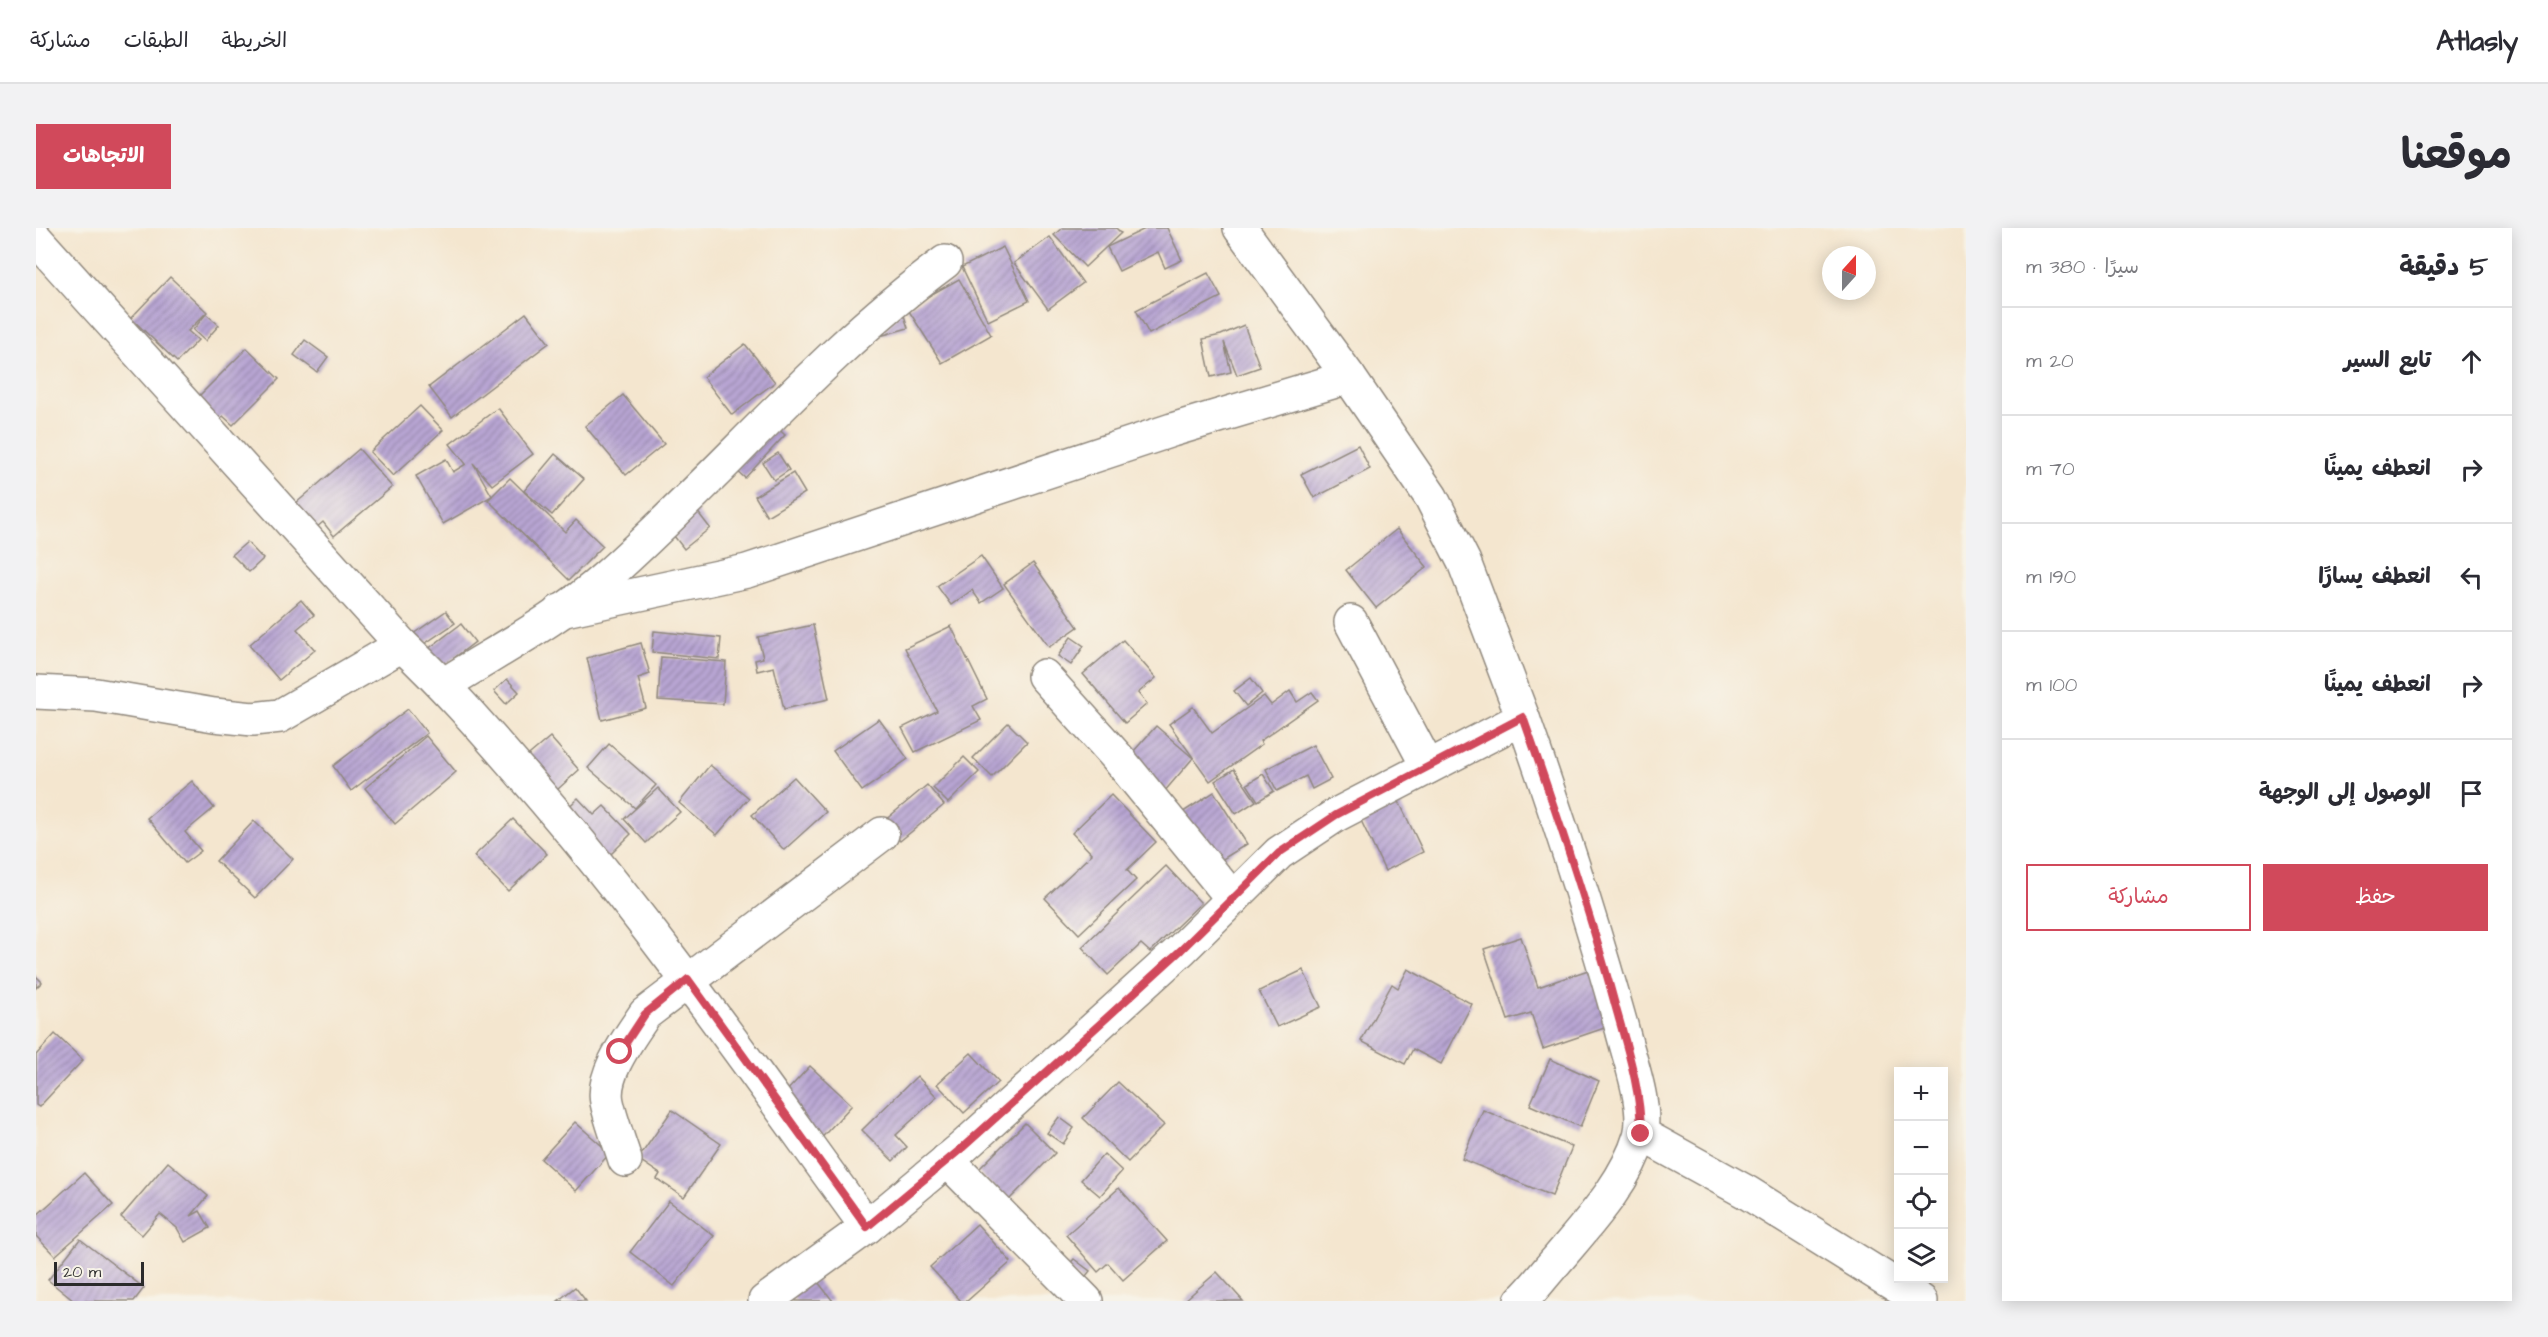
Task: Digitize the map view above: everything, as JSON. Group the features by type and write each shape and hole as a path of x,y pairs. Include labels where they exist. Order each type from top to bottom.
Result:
{"street":[{"path":"1240,228 1349,377 1431,497 1464,561 1564,833 1605,967 1636,1084 1641,1110 1641,1134 1629,1161 1606,1200 1521,1301"},
{"path":"36,239 402,645 445,684 591,854 688,979 867,1227"},
{"path":"445,684 560,611 605,578 664,523 814,372 898,297 945,262"},
{"path":"560,611 747,571 1172,430 1349,377"},
{"path":"1351,622 1428,767"},
{"path":"36,692 96,695 214,715 254,719 280,716 402,645"},
{"path":"1044,676 1117,757 1233,899"},
{"path":"765,1301 867,1227 947,1160 1090,1033 1279,853 1336,815 1523,717"},
{"path":"625,1160 606,1101 607,1083 620,1052 645,1014 688,979 882,834"},
{"path":"1641,1134 1748,1193 1921,1301"},
{"path":"947,1160 1086,1301"}],"building":[{"path":"1062,228 1116,228 1121,233 1085,267 1054,235"},
{"path":"1147,228 1167,228 1182,260 1165,268 1158,252 1119,271 1107,247"},
{"path":"1050,237 1083,283 1048,309 1014,263"},
{"path":"1003,247 1029,301 988,321 962,267"},
{"path":"1208,273 1221,297 1149,334 1136,310"},
{"path":"170,277 207,312 188,331 198,340 177,362 131,318"},
{"path":"959,279 991,335 942,363 907,308"},
{"path":"902,309 908,328 880,336"},
{"path":"526,313 549,343 452,417 429,387"},
{"path":"206,314 219,325 205,341 193,330"},
{"path":"1244,325 1260,367 1237,375 1224,342 1231,372 1211,377 1203,339 1221,335"},
{"path":"305,340 328,357 317,372 294,355"},
{"path":"745,344 775,382 732,415 703,377"},
{"path":"247,348 279,379 233,425 223,416 215,423 194,401"},
{"path":"623,395 664,444 626,475 585,426"},
{"path":"420,406 443,430 393,476 370,452"},
{"path":"498,408 533,454 492,485 473,463 492,496 443,524 416,476 446,459 453,472 466,464 450,444"},
{"path":"769,420 785,435 745,478 728,463"},
{"path":"1358,445 1370,469 1314,498 1301,474"},
{"path":"359,449 392,487 334,536 323,522 309,534 288,510"},
{"path":"778,453 789,470 774,480 763,463"},
{"path":"555,454 584,479 552,515 524,491"},
{"path":"793,473 805,493 767,516 755,496"},
{"path":"510,478 565,532 576,520 603,546 569,580 488,500"},
{"path":"690,502 710,528 684,549 664,523"},
{"path":"1397,529 1427,567 1376,608 1346,570"},
{"path":"247,542 263,559 249,572 232,555"},
{"path":"981,556 1003,588 981,603 972,590 951,605 937,586"},
{"path":"1033,563 1078,627 1049,647 1004,584"},
{"path":"301,600 314,615 297,629 315,650 279,680 249,645"},
{"path":"446,611 455,623 411,653 403,641"},
{"path":"461,624 475,642 429,677 415,659"},
{"path":"813,625 829,699 784,709 774,667 757,671 755,660 763,658 758,637"},
{"path":"951,626 987,699 973,706 981,720 915,752 902,728 937,711 905,648"},
{"path":"654,631 721,638 719,659 652,652"},
{"path":"1071,637 1084,646 1071,665 1058,656"},
{"path":"1123,640 1156,678 1138,693 1147,704 1125,723 1083,674"},
{"path":"641,643 650,674 638,678 646,708 602,720 587,658"},
{"path":"661,657 726,662 723,704 658,700"},
{"path":"1251,678 1262,693 1246,706 1234,691"},
{"path":"507,679 519,692 506,704 494,691"},
{"path":"1290,691 1297,702 1312,692 1318,700 1260,741 1262,744 1210,781 1169,724 1193,707 1212,733 1264,696 1271,705"},
{"path":"408,709 427,733 351,791 333,766"},
{"path":"879,719 908,759 862,791 833,751"},
{"path":"1008,723 1027,742 992,777 973,758"},
{"path":"1156,726 1193,758 1164,792 1126,760"},
{"path":"426,736 456,772 395,824 365,788"},
{"path":"550,737 579,770 547,799 517,765"},
{"path":"609,744 656,785 635,808 588,768"},
{"path":"1313,745 1331,779 1312,789 1306,776 1277,791 1266,769"},
{"path":"964,757 979,772 948,803 933,788"},
{"path":"710,765 749,798 717,835 679,803"},
{"path":"1234,769 1256,801 1236,814 1215,781"},
{"path":"1263,774 1274,791 1258,801 1247,784"},
{"path":"794,777 826,812 784,850 752,815"},
{"path":"192,781 214,808 185,832 201,851 185,863 147,818"},
{"path":"927,785 944,805 900,841 884,821"},
{"path":"658,788 680,812 646,843 624,819"},
{"path":"1214,792 1247,844 1210,867 1177,816"},
{"path":"1395,793 1423,852 1385,871 1357,812"},
{"path":"1111,795 1156,842 1127,870 1136,880 1079,934 1045,898 1092,854 1072,833"},
{"path":"578,798 594,815 604,806 631,834 602,863 558,817"},
{"path":"513,819 547,854 508,891 474,856"},
{"path":"254,821 293,859 255,898 216,861"},
{"path":"1166,866 1201,903 1150,952 1141,944 1108,975 1082,947"},
{"path":"1521,937 1538,987 1603,965 1622,1022 1543,1049 1531,1013 1508,1020 1484,949"},
{"path":"1408,969 1472,1004 1441,1064 1413,1049 1405,1064 1361,1041 1392,984 1398,988"},
{"path":"1303,970 1321,1007 1277,1027 1259,991"},
{"path":"36,976 42,982 36,988"},
{"path":"55,1034 83,1060 39,1107 36,1105 36,1055"},
{"path":"971,1053 998,1082 964,1113 937,1084"},
{"path":"1550,1059 1599,1081 1580,1127 1530,1105"},
{"path":"810,1066 852,1105 814,1146 772,1107"},
{"path":"917,1076 937,1097 896,1135 907,1147 893,1161 862,1130"},
{"path":"1118,1082 1164,1125 1128,1162 1083,1118"},
{"path":"672,1110 721,1144 684,1197 657,1179 660,1174 638,1159"},
{"path":"1483,1110 1572,1147 1552,1196 1462,1159"},
{"path":"1059,1117 1074,1128 1063,1144 1047,1133"},
{"path":"575,1122 610,1153 576,1191 541,1159"},
{"path":"1025,1123 1055,1153 1008,1201 977,1171"},
{"path":"1104,1154 1122,1171 1100,1196 1081,1180"},
{"path":"168,1162 208,1196 191,1216 200,1211 210,1228 185,1242 177,1228 160,1214 142,1235 121,1217"},
{"path":"84,1173 113,1205 55,1256 36,1236 36,1216"},
{"path":"1119,1188 1167,1241 1123,1280 1108,1263 1098,1272 1066,1235"},
{"path":"669,1201 714,1236 674,1286 630,1252"},
{"path":"977,1224 1011,1262 967,1301 961,1301 930,1267"},
{"path":"80,1239 144,1288 134,1301 74,1301 48,1280"},
{"path":"1074,1259 1090,1271 1082,1281 1066,1268"},
{"path":"1217,1272 1243,1301 1184,1301"},
{"path":"814,1277 833,1301 796,1301 791,1295"},
{"path":"575,1287 586,1301 558,1301"}],"route":[{"path":"620,1052 645,1014 688,979 867,1227 962,1148 1090,1033 1181,950 1279,853 1336,815 1523,717 1564,833 1605,967 1636,1084 1641,1110 1641,1134"}]}
